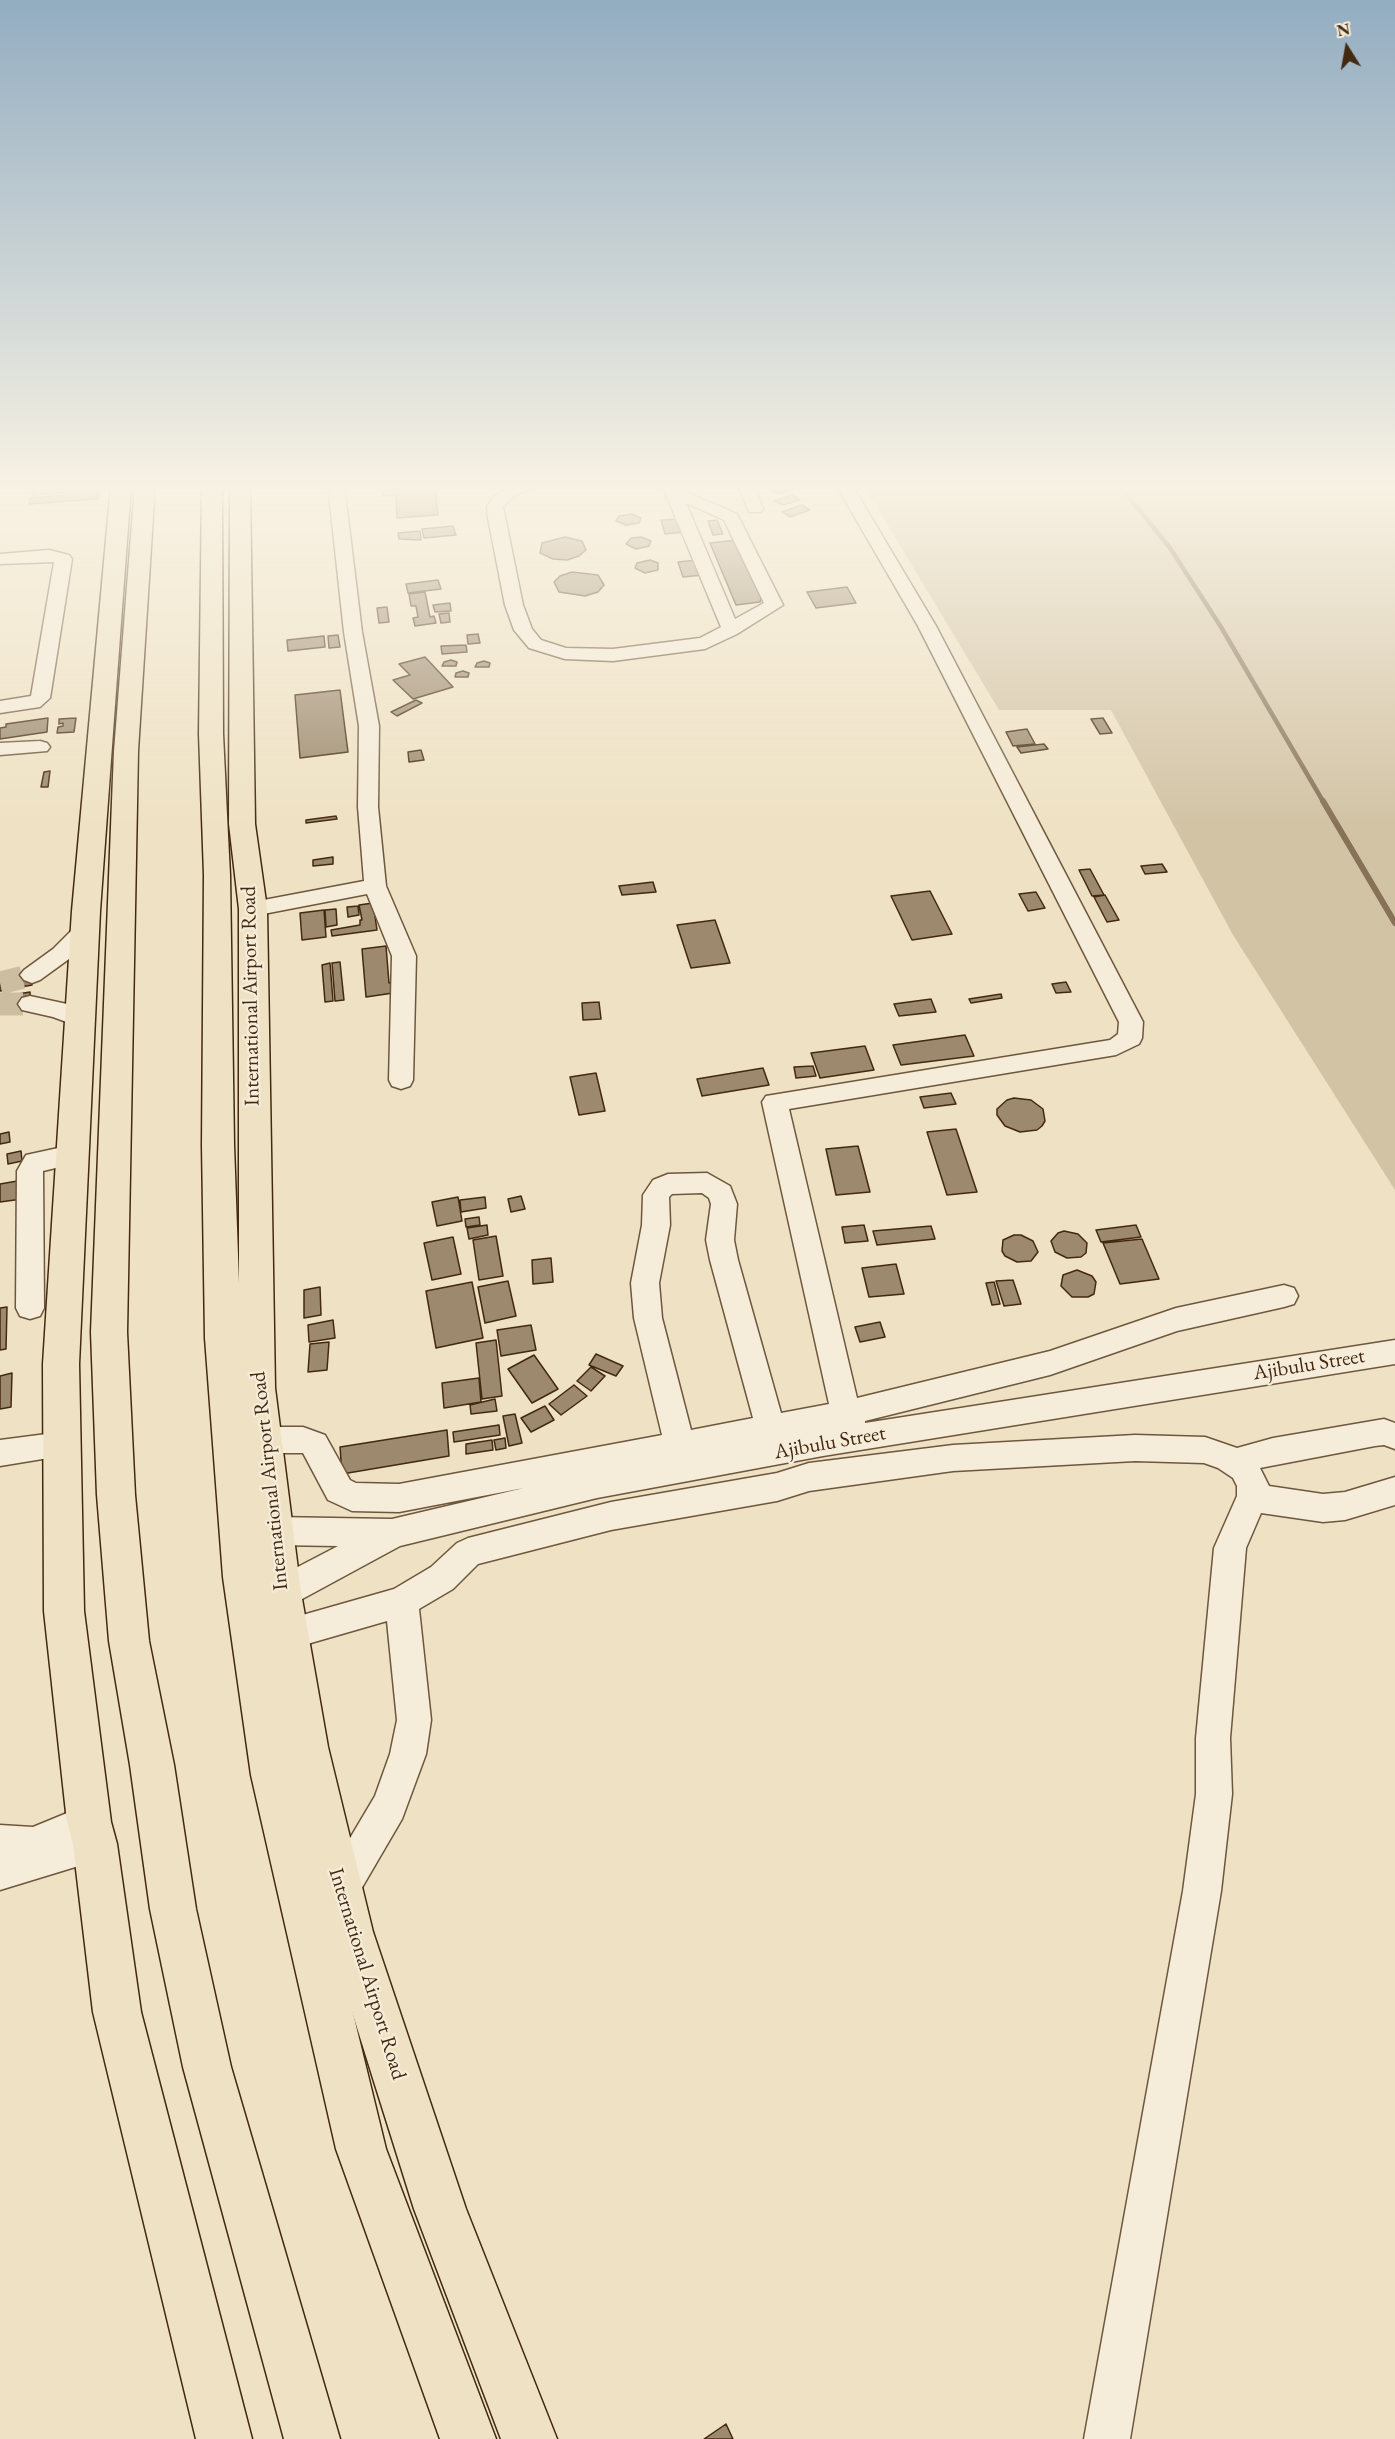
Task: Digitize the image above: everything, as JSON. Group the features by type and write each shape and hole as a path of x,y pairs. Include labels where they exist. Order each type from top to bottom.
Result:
{"main road":[{"path":"117,599 108,856 112,1166 108,1332 116,1495 129,1641 152,1766 173,1909 207,2067 312,2439"},
{"path":"137,599 126,751 108,856 85,930 61,1364 64,1611 117,2012 224,2439"},
{"name":"International Airport Road","path":"212,599 211,734 217,874 218,1145 223,1338 243,1577 273,1775 361,2149 468,2439"},
{"name":"International Airport Road","path":"241,599 242,824 253,909 257,1377 281,1593 290,1633 307,1748 350,1932 441,2209 529,2439"},
{"path":"217,874 242,824"}],"street":[{"path":"0,708 33,703 40,698 56,599"},
{"path":"349,599 369,726 368,807 375,886 404,956 401,1080"},
{"path":"513,599 524,630 535,644 565,654 613,656 705,643 774,604 771,599"},
{"path":"717,599 730,630"},
{"path":"851,1426 838,1385 775,1102 1116,1047 1130,1038 1131,1022 911,599"},
{"path":"0,749 40,747"},
{"path":"253,909 375,886"},
{"path":"32,975 61,954 85,930"},
{"path":"30,1004 59,1010 80,1019"},
{"path":"30,1308 30,1171 35,1162 72,1155"},
{"path":"680,1444 648,1318 645,1283 656,1225 656,1195 662,1187 668,1184 706,1184 721,1193 724,1204 720,1240 724,1260 771,1425"},
{"path":"263,1440 303,1440 315,1444 331,1479 339,1490 352,1497 399,1498 771,1425 851,1426 1050,1363 1176,1320 1284,1296"},
{"name":"Ajibulu Street","path":"281,1593 394,1533 851,1426 1395,1352"},
{"path":"1236,1464 1249,1457 1284,1449 1375,1433 1384,1432 1395,1436"},
{"path":"0,1453 62,1445"},
{"path":"290,1633 402,1602 442,1578 468,1553 511,1540 611,1516 777,1487 809,1477 953,1458 1135,1448 1205,1450 1236,1464 1250,1477 1254,1485 1253,1498 1244,1513 1230,1548 1213,1738 1214,1794 1202,1891 1107,2439"},
{"path":"1253,1498 1323,1508 1345,1506 1395,1491"},
{"path":"274,1531 394,1533"},
{"path":"340,1890 389,1806 408,1754 414,1720 402,1602"},
{"path":"0,1843 33,1845 92,1833"},
{"path":"0,1872 92,1833"}],"shaded area":[{"path":"932,599 1395,599 1395,1190 1233,935 1111,710 999,710"}],"building":[{"path":"410,599 426,599 430,617 434,616 436,623 415,626 413,618 418,617 416,606 411,606"},
{"path":"733,599 761,599 760,602 736,605"},
{"path":"811,599 854,599 856,603 816,608"},
{"path":"450,603 451,611 435,612 433,605"},
{"path":"387,607 389,622 379,623 377,608"},
{"path":"449,613 450,622 441,623 439,614"},
{"path":"478,634 480,643 468,644 467,635"},
{"path":"338,635 340,647 329,648 328,636"},
{"path":"324,636 325,647 288,651 287,640"},
{"path":"466,645 467,652 442,654 441,646"},
{"path":"425,657 453,687 413,699 393,680 410,675 399,664"},
{"path":"451,660 457,662 456,666 442,666 444,662"},
{"path":"484,661 490,663 489,667 475,667 477,663"},
{"path":"463,671 469,673 468,677 455,677 456,673"},
{"path":"340,690 348,752 300,758 295,695"},
{"path":"416,700 422,703 397,716 391,712"},
{"path":"48,718 47,732 0,739 0,728 6,727 6,724"},
{"path":"76,718 74,732 57,733 58,727 63,726 63,723 59,724 59,719"},
{"path":"1103,718 1112,733 1100,734 1091,719"},
{"path":"1027,729 1035,744 1013,746 1006,732"},
{"path":"1044,744 1048,749 1021,753 1017,747"},
{"path":"421,750 424,760 409,762 408,752"},
{"path":"50,771 48,787 41,787 44,772"},
{"path":"336,816 337,819 306,823 306,820"},
{"path":"333,857 333,864 313,866 313,860"},
{"path":"1162,864 1167,872 1145,874 1141,866"},
{"path":"1090,869 1104,895 1092,896 1079,870"},
{"path":"653,882 656,892 622,895 619,886"},
{"path":"930,891 952,934 912,940 891,896"},
{"path":"1036,892 1045,908 1028,911 1019,894"},
{"path":"1105,895 1119,920 1107,922 1094,897"},
{"path":"373,903 377,930 332,936 331,930 360,925 360,920 362,920 359,905"},
{"path":"358,906 359,915 348,917 347,907"},
{"path":"336,909 337,925 326,927 325,910"},
{"path":"324,910 326,937 302,940 300,913"},
{"path":"715,920 730,963 691,968 677,925"},
{"path":"386,946 389,983 399,982 400,992 366,997 362,949"},
{"path":"340,962 344,1000 335,1001 332,963"},
{"path":"330,963 333,1001 325,1002 322,965"},
{"path":"32,971 32,985 0,991 0,976"},
{"path":"1066,982 1071,992 1056,993 1052,984"},
{"path":"30,992 30,1009 0,1014 0,997"},
{"path":"1001,994 1002,998 971,1003 969,999"},
{"path":"931,999 936,1012 899,1016 894,1004"},
{"path":"599,1002 601,1019 583,1020 582,1003"},
{"path":"965,1035 974,1056 901,1065 893,1045"},
{"path":"865,1046 874,1070 820,1078 811,1053"},
{"path":"813,1066 816,1076 796,1078 794,1067"},
{"path":"763,1068 769,1085 702,1096 697,1079"},
{"path":"596,1073 605,1111 579,1115 570,1077"},
{"path":"951,1093 956,1104 924,1108 920,1097"},
{"path":"1014,1098 1031,1100 1043,1109 1045,1121 1042,1126 1037,1130 1020,1132 1005,1126 997,1115 997,1109 1007,1100"},
{"path":"956,1129 977,1192 947,1195 927,1132"},
{"path":"9,1132 10,1142 0,1144 0,1134"},
{"path":"858,1146 870,1192 836,1195 826,1149"},
{"path":"21,1151 22,1161 8,1164 7,1154"},
{"path":"23,1180 22,1199 0,1202 0,1184"},
{"path":"521,1196 525,1209 511,1212 508,1199"},
{"path":"458,1197 462,1221 437,1226 432,1202"},
{"path":"485,1197 486,1208 461,1212 460,1200"},
{"path":"479,1217 480,1225 466,1227 465,1219"},
{"path":"487,1225 488,1235 469,1239 467,1228"},
{"path":"864,1225 868,1241 845,1243 842,1227"},
{"path":"1136,1225 1141,1237 1101,1242 1096,1230"},
{"path":"931,1226 935,1239 877,1245 873,1231"},
{"path":"1064,1231 1078,1234 1087,1243 1086,1253 1081,1257 1067,1258 1055,1252 1051,1241 1058,1233"},
{"path":"1014,1235 1021,1235 1033,1241 1038,1252 1031,1261 1017,1262 1005,1256 1002,1251 1003,1240"},
{"path":"496,1236 503,1276 479,1280 473,1240"},
{"path":"453,1237 461,1274 432,1280 424,1243"},
{"path":"1142,1239 1159,1279 1120,1284 1103,1243"},
{"path":"551,1258 553,1282 533,1284 532,1260"},
{"path":"896,1264 904,1294 869,1297 862,1268"},
{"path":"1077,1270 1092,1276 1096,1282 1094,1294 1088,1297 1072,1297 1061,1286 1063,1275"},
{"path":"1013,1280 1021,1304 1004,1306 996,1281"},
{"path":"508,1281 516,1316 485,1323 478,1287"},
{"path":"472,1282 483,1338 436,1348 426,1291"},
{"path":"994,1282 1000,1304 992,1305 986,1283"},
{"path":"320,1287 321,1315 304,1318 304,1290"},
{"path":"7,1307 6,1349 0,1350 0,1308"},
{"path":"333,1320 335,1338 309,1342 308,1325"},
{"path":"880,1322 885,1337 860,1342 855,1327"},
{"path":"531,1325 536,1350 501,1356 497,1330"},
{"path":"496,1340 502,1396 482,1399 476,1343"},
{"path":"329,1342 327,1370 308,1372 310,1344"},
{"path":"596,1354 623,1366 616,1376 589,1365"},
{"path":"534,1355 558,1389 532,1403 508,1369"},
{"path":"591,1367 605,1376 591,1391 577,1381"},
{"path":"12,1373 11,1407 0,1409 0,1376"},
{"path":"479,1378 481,1402 444,1408 442,1383"},
{"path":"574,1385 587,1396 561,1415 549,1404"},
{"path":"495,1399 497,1411 471,1414 470,1405"},
{"path":"545,1406 554,1420 531,1432 521,1418"},
{"path":"515,1414 522,1443 509,1446 503,1416"},
{"path":"499,1425 500,1435 454,1442 453,1432"},
{"path":"447,1430 449,1456 342,1474 340,1447"},
{"path":"505,1438 506,1448 496,1450 494,1440"},
{"path":"492,1440 493,1450 466,1454 466,1444"},
{"path":"726,2424 733,2439 704,2439"}],"waterway":[{"path":"1203,599 1324,803"},
{"path":"1323,801 1395,923"}],"tunnel":[{"path":"0,983 32,975"},
{"path":"0,1004 30,1004"}]}
